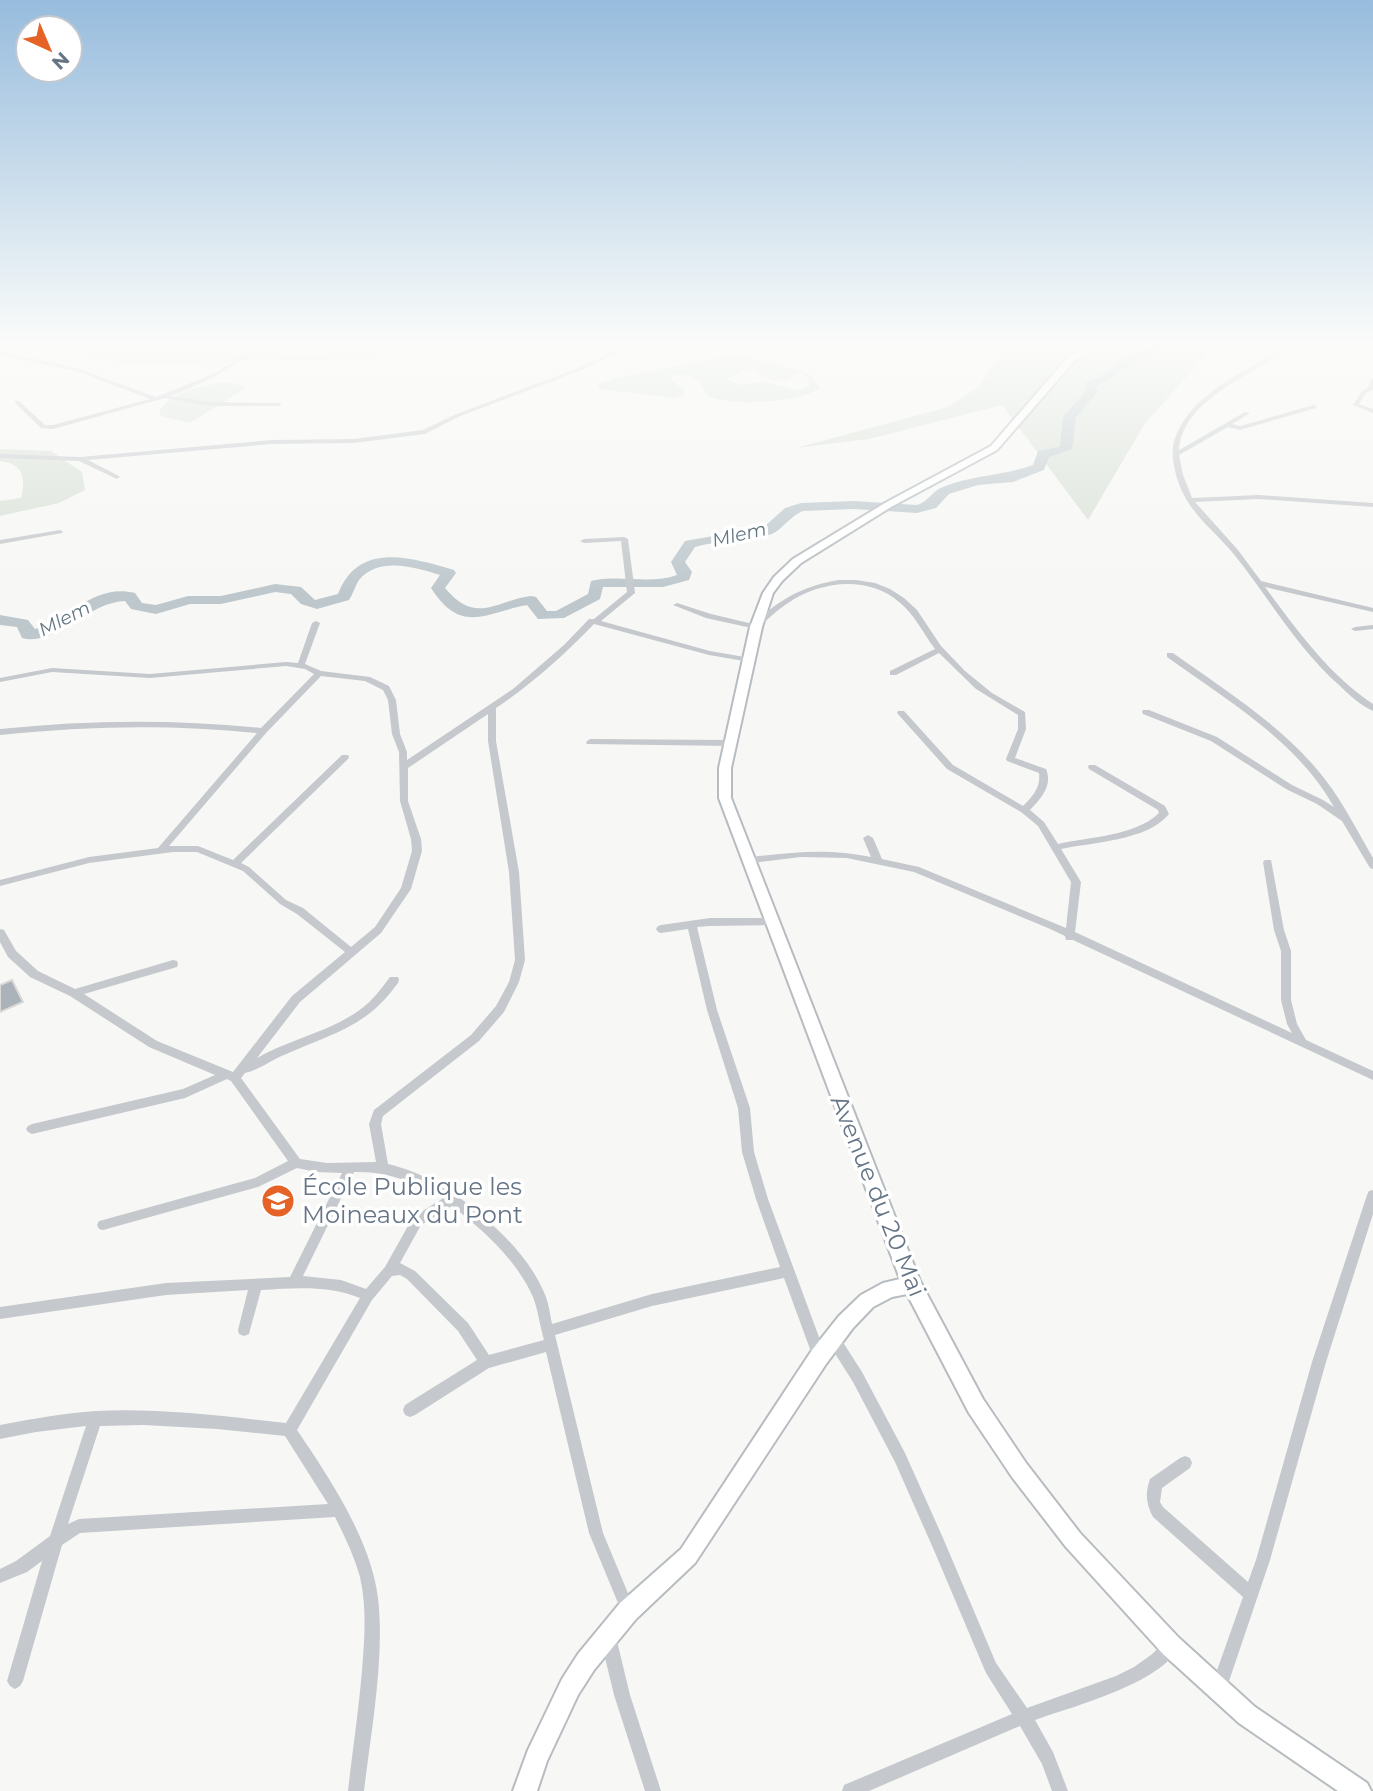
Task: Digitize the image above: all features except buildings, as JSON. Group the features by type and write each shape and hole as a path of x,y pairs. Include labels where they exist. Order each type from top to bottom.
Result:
{"main road":[{"name":"Avenue du 20 Mai","path":"1011,428 993,448 885,507 790,566 768,593 757,625 725,768 725,797 912,1285 976,1406 1019,1470 1073,1540 1171,1646 1217,1690 1283,1741 1359,1791"},
{"path":"524,1791 536,1758 570,1687 628,1611 688,1556 709,1528 760,1444 819,1357 846,1322 867,1301 889,1289 912,1285"}],"street":[{"path":"0,456 80,459 272,442 354,441 425,432 434,428"},
{"path":"1183,428 1178,435 1177,454 1181,481 1191,500 1318,656 1350,691 1373,708"},
{"path":"1177,454 1223,428"},
{"path":"80,459 117,477"},
{"path":"1191,500 1259,497 1373,505"},
{"path":"0,542 60,532"},
{"path":"584,541 624,539 631,593 597,621"},
{"path":"677,605 709,616 757,625 805,591 850,580 875,585 897,597 914,613 939,650 984,691 1022,714 1022,729 1010,759 1035,766 1043,771 1046,778 1044,788 1024,810"},
{"path":"1259,583 1373,610"},
{"path":"404,766 492,708 546,667 586,623 597,621 709,653 750,660"},
{"path":"301,665 316,623"},
{"path":"1355,629 1373,627"},
{"path":"893,673 939,650"},
{"path":"1170,655 1295,750 1340,805 1373,866"},
{"path":"0,680 52,670 150,676 286,664 301,665 319,673 354,676 386,688 392,700 404,766 404,801 416,839 413,871 390,915 378,930 296,999 234,1075"},
{"path":"160,850 263,731 319,673"},
{"path":"383,1168 375,1124 378,1113 475,1038 500,1009 514,982 520,960 520,929 508,828 492,741 495,717 492,708"},
{"path":"1146,712 1214,740 1346,820"},
{"path":"901,713 950,766 1024,810 1041,824 1058,847 1076,881 1070,937"},
{"path":"0,733 88,724 176,724 263,731"},
{"path":"590,742 731,743"},
{"path":"236,863 345,757"},
{"path":"1058,847 1137,829 1161,819 1164,814 1162,808 1092,767"},
{"path":"868,838 877,859"},
{"path":"0,883 89,860 160,850 198,849 236,863 259,878 284,902 300,911 351,952"},
{"path":"751,860 801,855 877,859 916,869 1301,1040 1373,1076"},
{"path":"1268,862 1279,930 1286,951 1286,1000 1292,1024 1301,1040"},
{"path":"660,929 710,922 772,921"},
{"path":"692,926 712,1010 744,1108 748,1152 819,1357"},
{"path":"0,933 12,954 34,974 74,993 153,1044 234,1075 296,1163"},
{"path":"74,993 173,964"},
{"path":"32,1129 185,1093 234,1075 272,1055 350,1023 373,1007 394,980"},
{"path":"103,1225 258,1182 296,1163 383,1168 425,1181 454,1198 520,1263 534,1283 550,1338 596,1533 628,1611"},
{"path":"294,1282 351,1167"},
{"path":"1217,1690 1296,1454 1319,1362 1373,1195"},
{"path":"289,1430 368,1296 389,1271 417,1221 454,1198"},
{"path":"389,1271 401,1269 411,1275 463,1327 486,1362"},
{"path":"410,1410 486,1362 652,1300 788,1271"},
{"path":"0,1313 166,1289 294,1282 341,1286 368,1296"},
{"path":"244,1330 256,1284"},
{"path":"834,1340 853,1367 893,1448 991,1668 1010,1698 1026,1716 1060,1791"},
{"path":"15,1681 55,1541 96,1418"},
{"path":"0,1432 96,1418 180,1418 289,1430 322,1477 358,1551 371,1596 371,1631 356,1791"},
{"path":"1185,1463 1155,1485 1153,1503 1158,1512 1251,1595"},
{"path":"0,1576 18,1572 55,1541 79,1526 338,1510"},
{"path":"608,1635 622,1695 653,1791"},
{"path":"850,1791 1026,1716 1087,1697 1158,1661 1171,1646"}],"shaded area":[{"path":"872,428 914,428 869,439 796,448"},
{"path":"1019,428 1142,428 1088,520"},
{"path":"0,449 51,451 82,472 85,490 59,503 0,516 0,501 21,498 23,478 14,465 0,461"}],"waterway":[{"name":"Mlem","path":"0,620 23,623 27,635 37,634 61,623 84,607 106,598 130,596 136,606 156,610 188,600 221,600 275,588 296,590 311,604 324,604 344,597 350,581 360,570 387,561 419,565 449,573 438,588 467,612 485,614 531,600 543,616 559,615 595,596 596,584 607,581 663,583 684,577 685,572 678,562 690,544 702,540 727,540 769,530 790,511 801,507 854,505 917,509 931,505 944,491 977,481 1008,479 1039,467 1043,454 1066,449 1067,428"}],"place":[{"name":"École Publique les Moineaux du Pont","path":"278,1201"}]}
